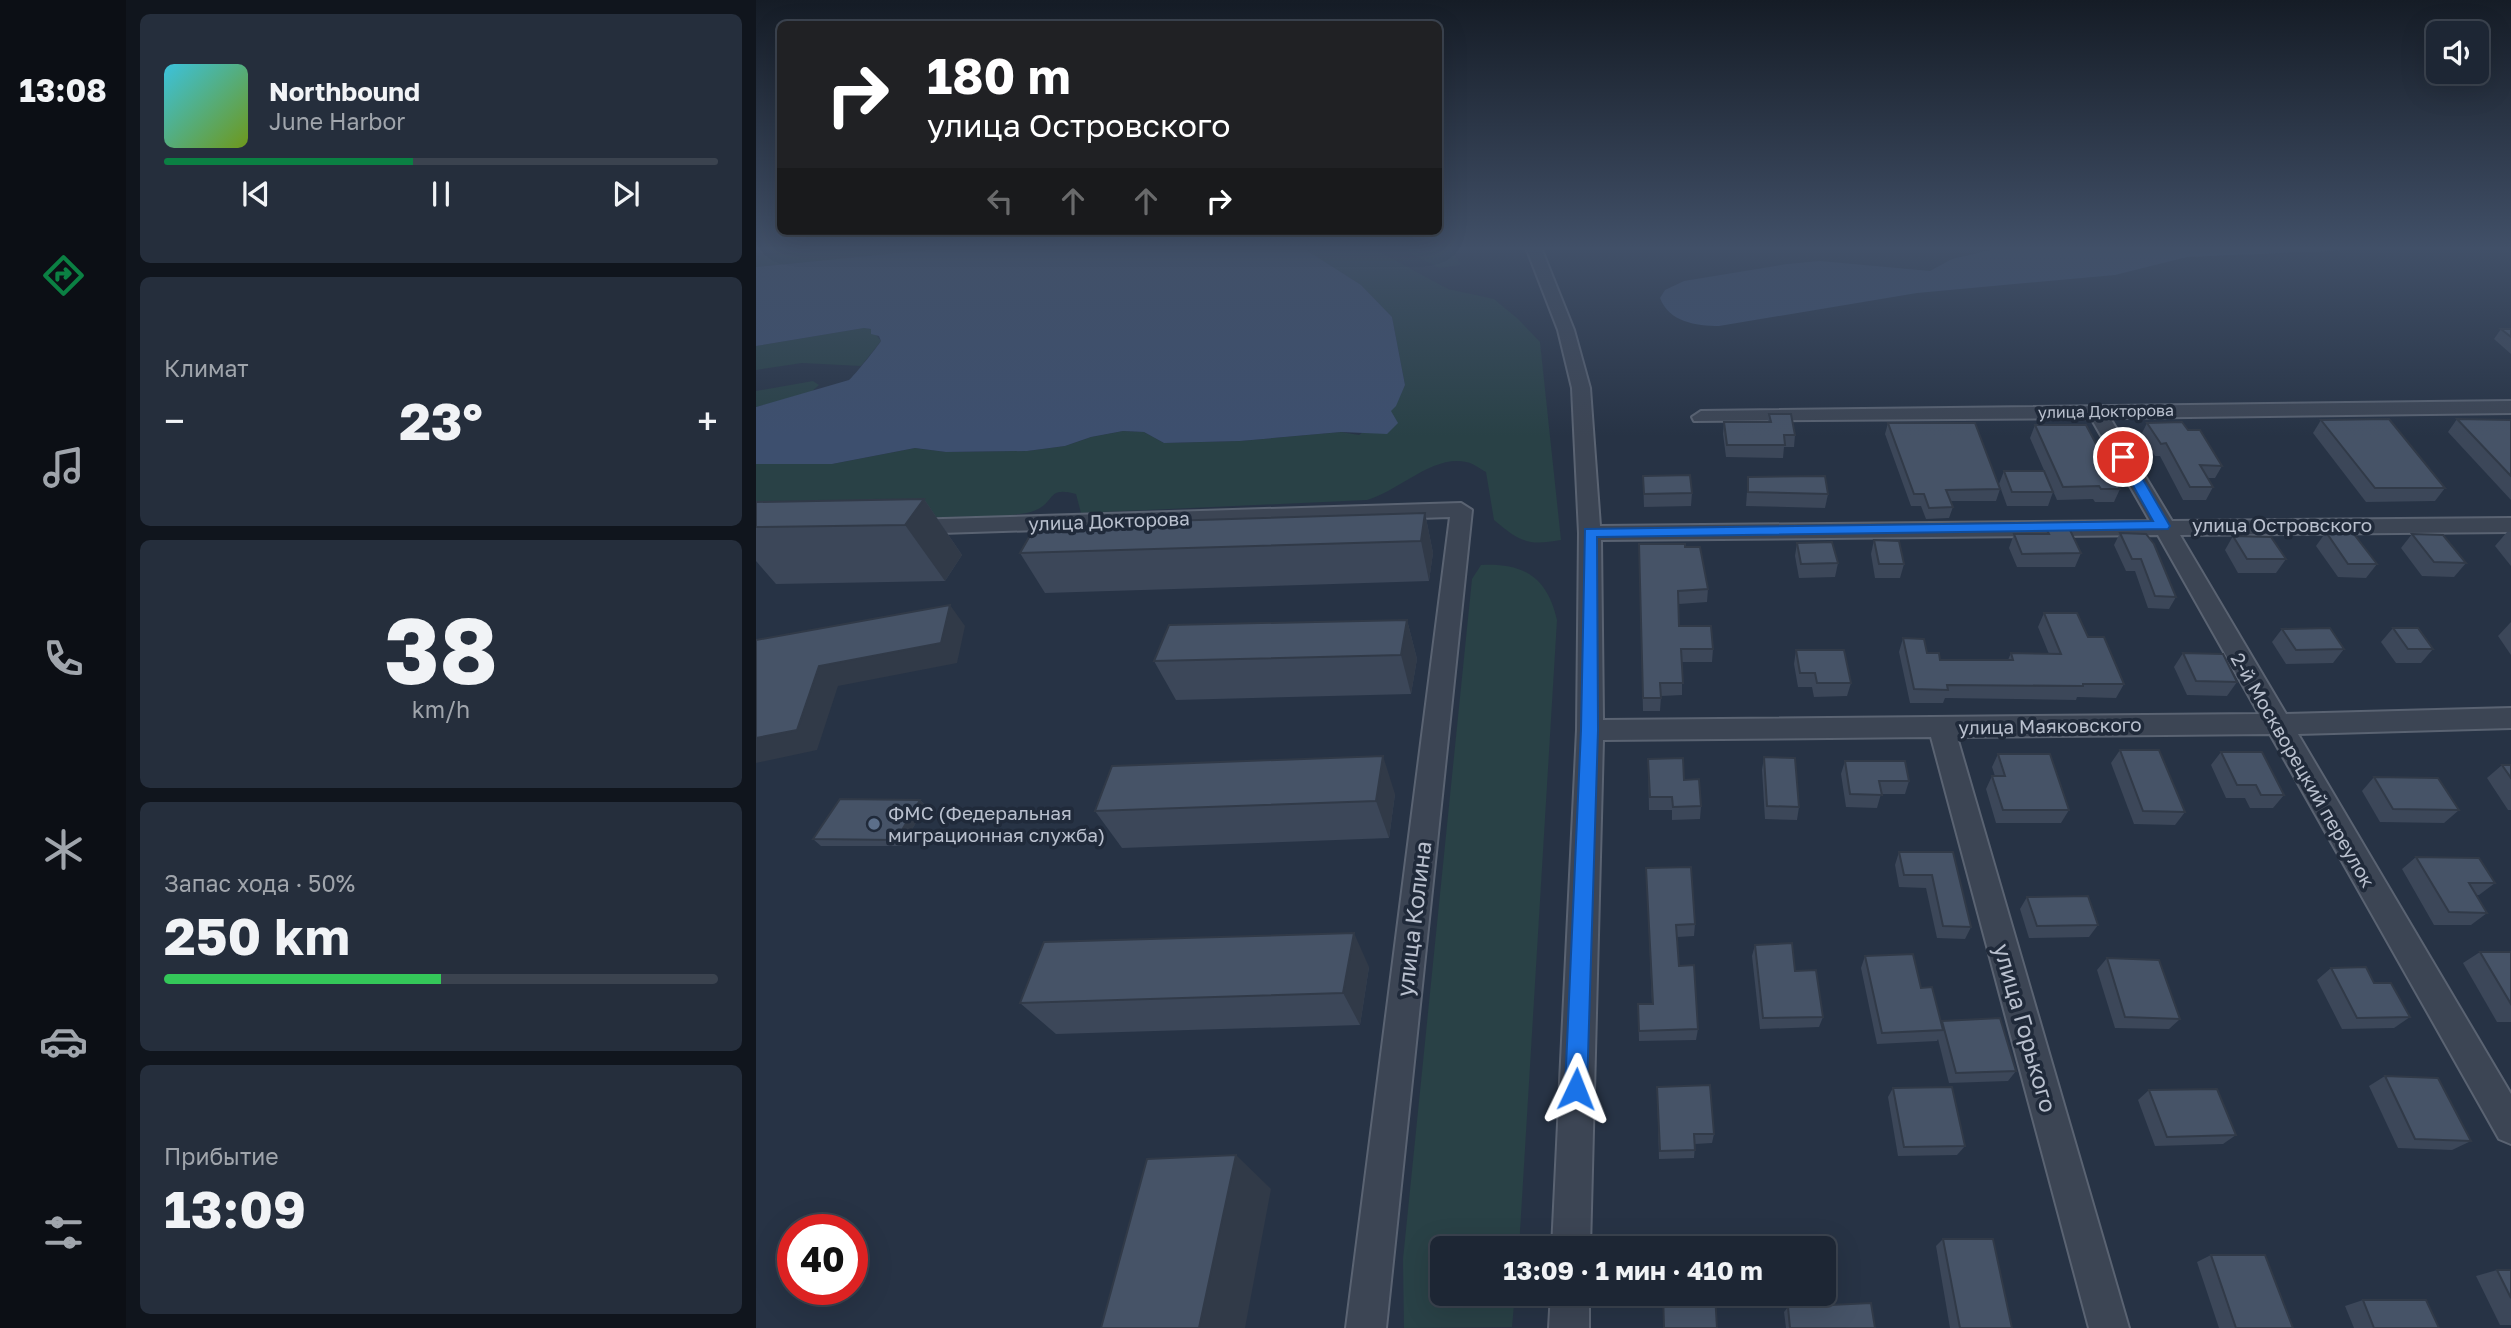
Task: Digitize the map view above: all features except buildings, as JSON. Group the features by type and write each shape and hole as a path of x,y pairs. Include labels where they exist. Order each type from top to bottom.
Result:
{"street":[{"path":"1559,312 1581,388 1590,533 1590,730 1572,1236"},
{"name":"улица Докторова","path":"1701,417 2511,407"},
{"name":"2-й Москворецкий переулок","path":"2097,411 2511,1127"},
{"name":"улица Докторова","path":"892,527 1461,510"},
{"name":"улица Колина","path":"1366,1328 1461,510"},
{"name":"улица Островского","path":"1590,533 2511,524"},
{"name":"улица Маяковского","path":"1590,730 2277,724 2511,718"},
{"name":"улица Горького","path":"1941,728 2109,1328"},
{"path":"1569,1328 1570,1306"}],"green space":[{"path":"1387,312 1510,312 1540,342 1561,540 1532,542 1511,533 1494,520 1486,472 1469,463 1453,461 1428,469 1367,500 1081,513 1076,494 1060,492 1036,510 1007,516 756,520 756,464 832,464 915,448 946,452 1027,451 1065,446 1091,437 1123,431 1144,432 1164,443 1240,441 1341,432 1359,435 1390,411 1405,385 1392,317"},
{"path":"871,329 881,341 861,366 802,363 756,370 756,346"},
{"path":"813,381 819,385 810,393 756,407 756,391"},
{"path":"1481,565 1521,570 1540,583 1553,605 1557,620 1520,1236 1430,1236 1430,1306 1514,1306 1512,1327 1404,1328 1403,1259 1472,579"}],"water":[{"path":"756,312 1387,312 1392,317 1405,385 1391,411 1398,423 1387,434 1341,432 1240,441 1164,443 1144,432 1123,431 1091,437 1065,446 1027,451 946,452 915,448 832,464 756,464 756,407 849,380 881,341 879,336 871,334 871,329 864,328 756,346"},
{"path":"1670,312 1803,312 1719,326 1684,321"}],"place":[{"name":"ФМС (Федеральная миграционная служба)","path":"874,824"}],"route":[{"path":"1576,1089 1590,730 1590,533 2163,526 2123,457"}]}
